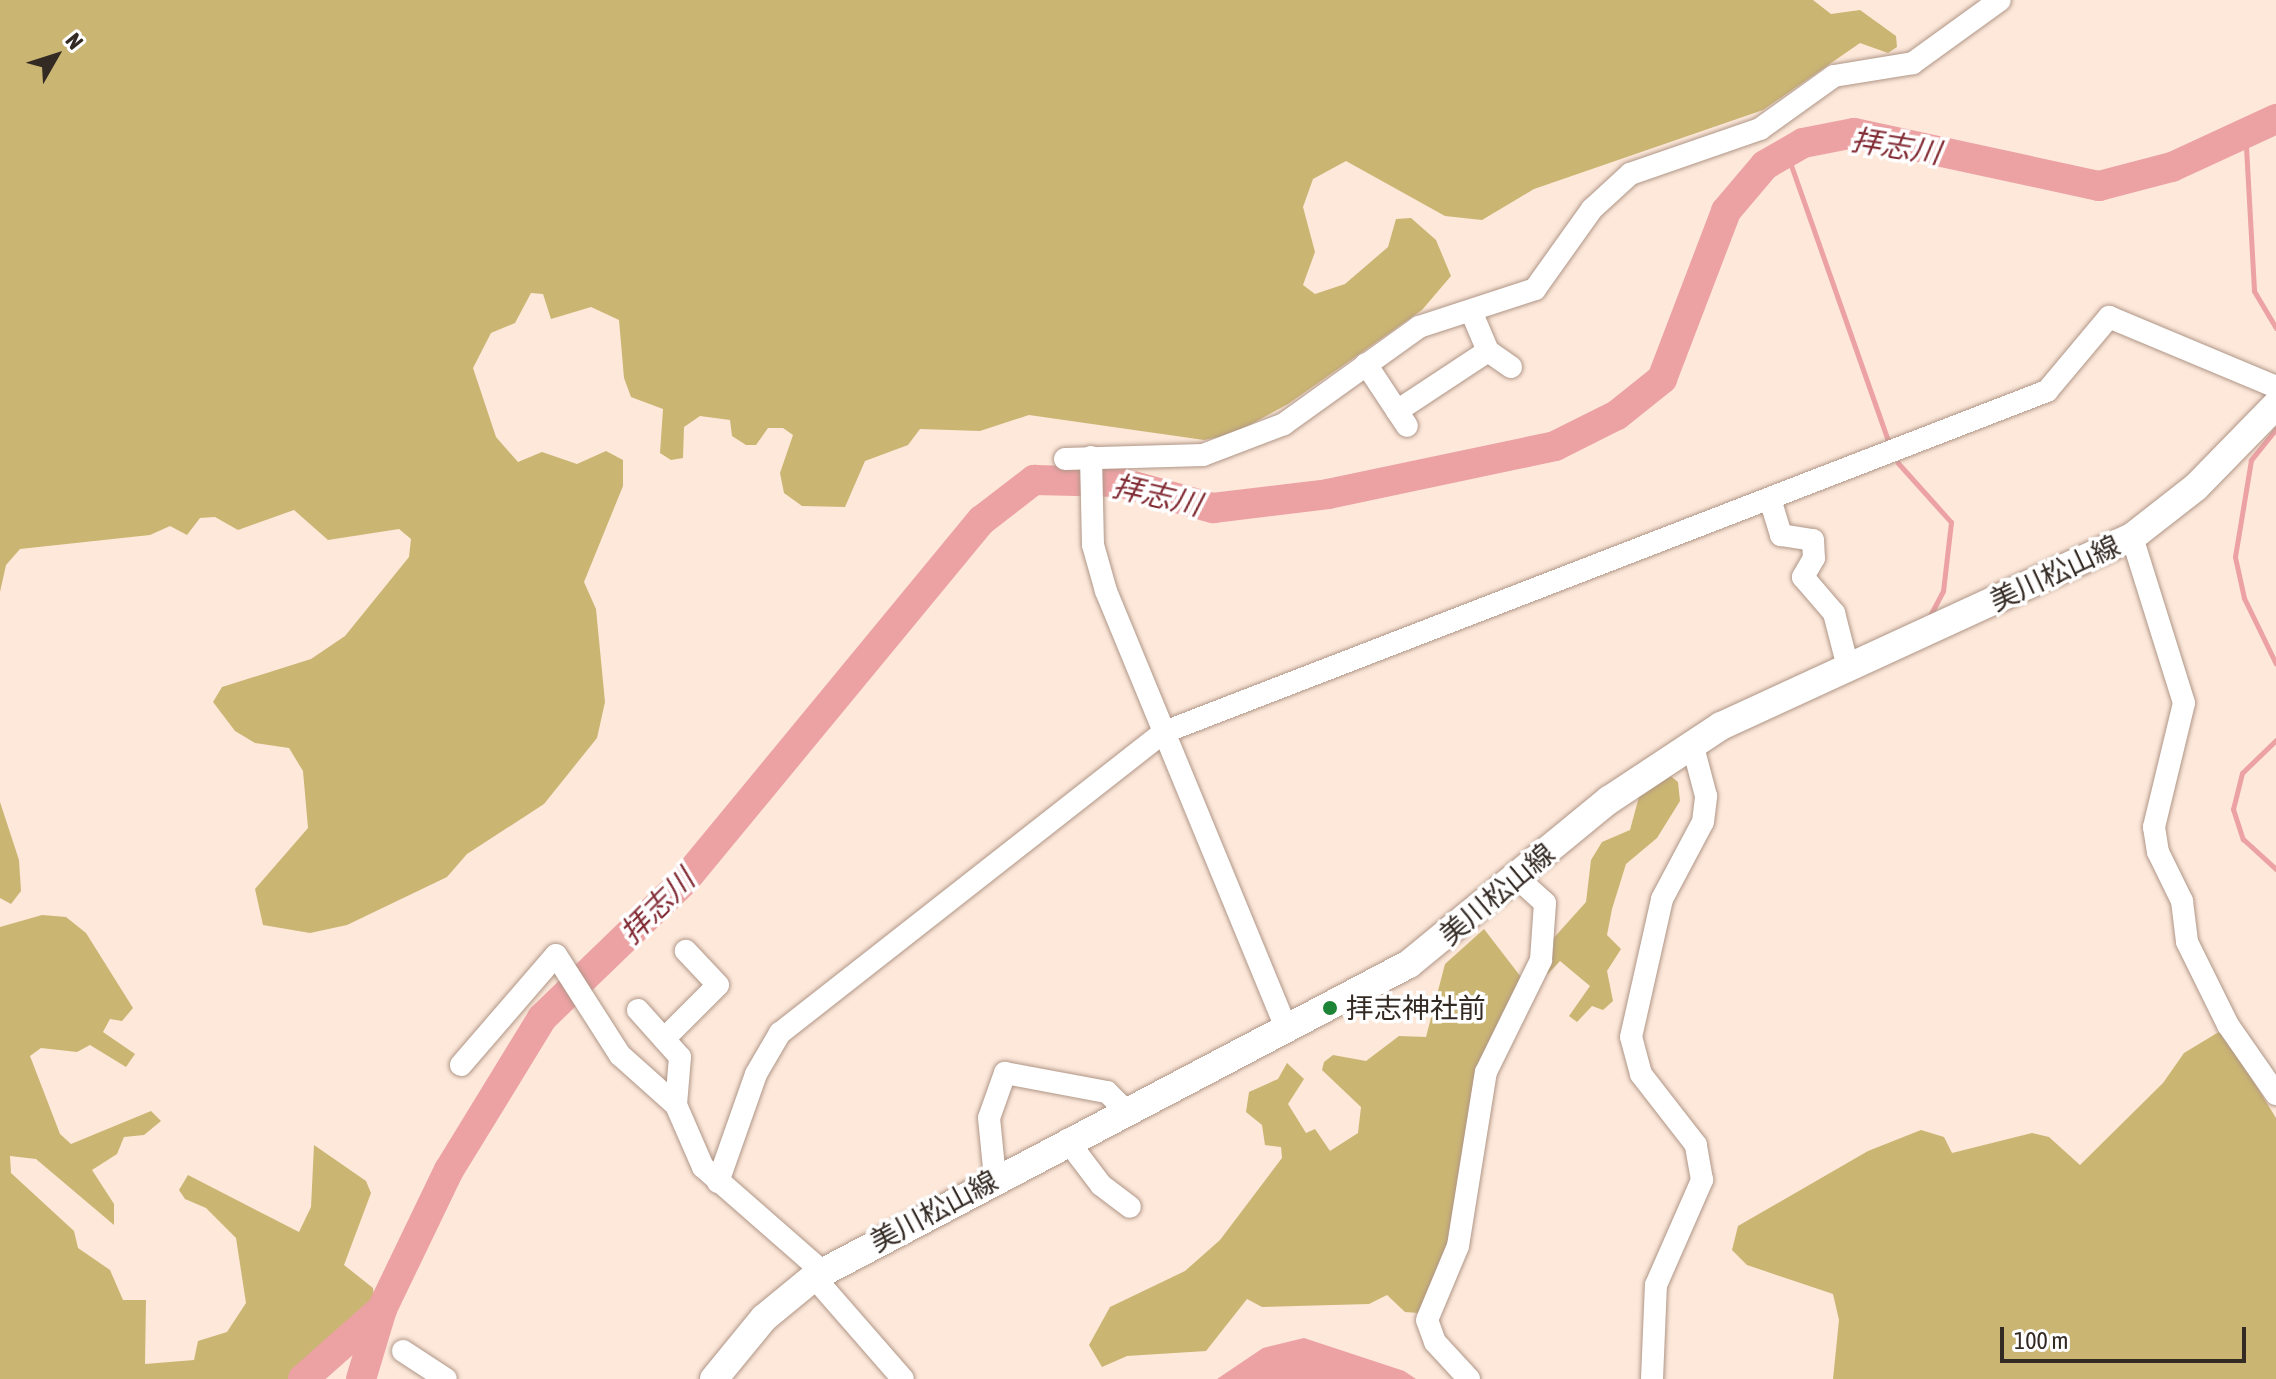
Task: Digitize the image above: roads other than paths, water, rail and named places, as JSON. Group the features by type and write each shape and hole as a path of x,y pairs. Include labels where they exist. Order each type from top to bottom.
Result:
{"main road":[{"name":"美川松山線","path":"714,1379 764,1318 819,1274 1067,1140 1287,1031 1409,964 1518,879 1609,800 1692,743 1848,667 2132,537 2196,487 2276,405"}],"street":[{"path":"1065,459 1203,455 1284,424 1419,327 1520,298 1549,278 1592,209 1630,174 1760,129 1834,76 1913,63 2000,0"},
{"path":"1471,311 1488,351 1511,367"},
{"path":"718,1182 756,1074 780,1033 1162,733 2047,391 2109,317 2276,387"},
{"path":"1366,364 1402,418 1488,351"},
{"path":"1091,459 1092,513 1106,591 1287,1031"},
{"path":"1770,499 1781,535 1813,540 1814,558 1803,577 1834,613 1848,667"},
{"path":"2132,537 2184,703 2154,827 2158,852 2182,901 2187,942 2228,1025 2276,1094"},
{"path":"1652,1379 1656,1285 1702,1180 1696,1145 1641,1074 1631,1037 1662,899 1703,822 1706,796 1692,743"},
{"path":"1469,1379 1435,1342 1427,1320 1458,1246 1486,1072 1541,960 1545,903 1518,879"},
{"path":"664,1039 718,985 697,954"},
{"path":"461,1065 549,956 572,973 620,1055 676,1105"},
{"path":"638,1010 680,1057 676,1105 694,1153 718,1182 772,1220 903,1379"},
{"path":"995,1178 989,1118 1005,1073 1107,1092 1126,1111"},
{"path":"1067,1140 1101,1185 1130,1207"},
{"path":"403,1351 446,1379"}],"waterway":[{"name":"拝志川","path":"361,1379 382,1309 449,1170 542,1018 684,881 982,520 1034,480 1119,482 1213,508 1328,494 1555,446 1617,415 1662,379 1726,211 1765,165 1803,143 1854,133 2099,186 2172,167 2276,119"},
{"path":"2245,129 2254,291 2276,328"},
{"path":"1786,151 1889,443"},
{"path":"2276,429 2251,460 2235,557 2244,598 2276,664"},
{"path":"1898,463 1951,522 1943,591 1931,614"},
{"path":"2276,740 2242,773 2233,809 2243,839 2276,869"},
{"path":"303,1379 382,1309"}],"place":[{"name":"拝志神社前","path":"1330,1008"}]}
